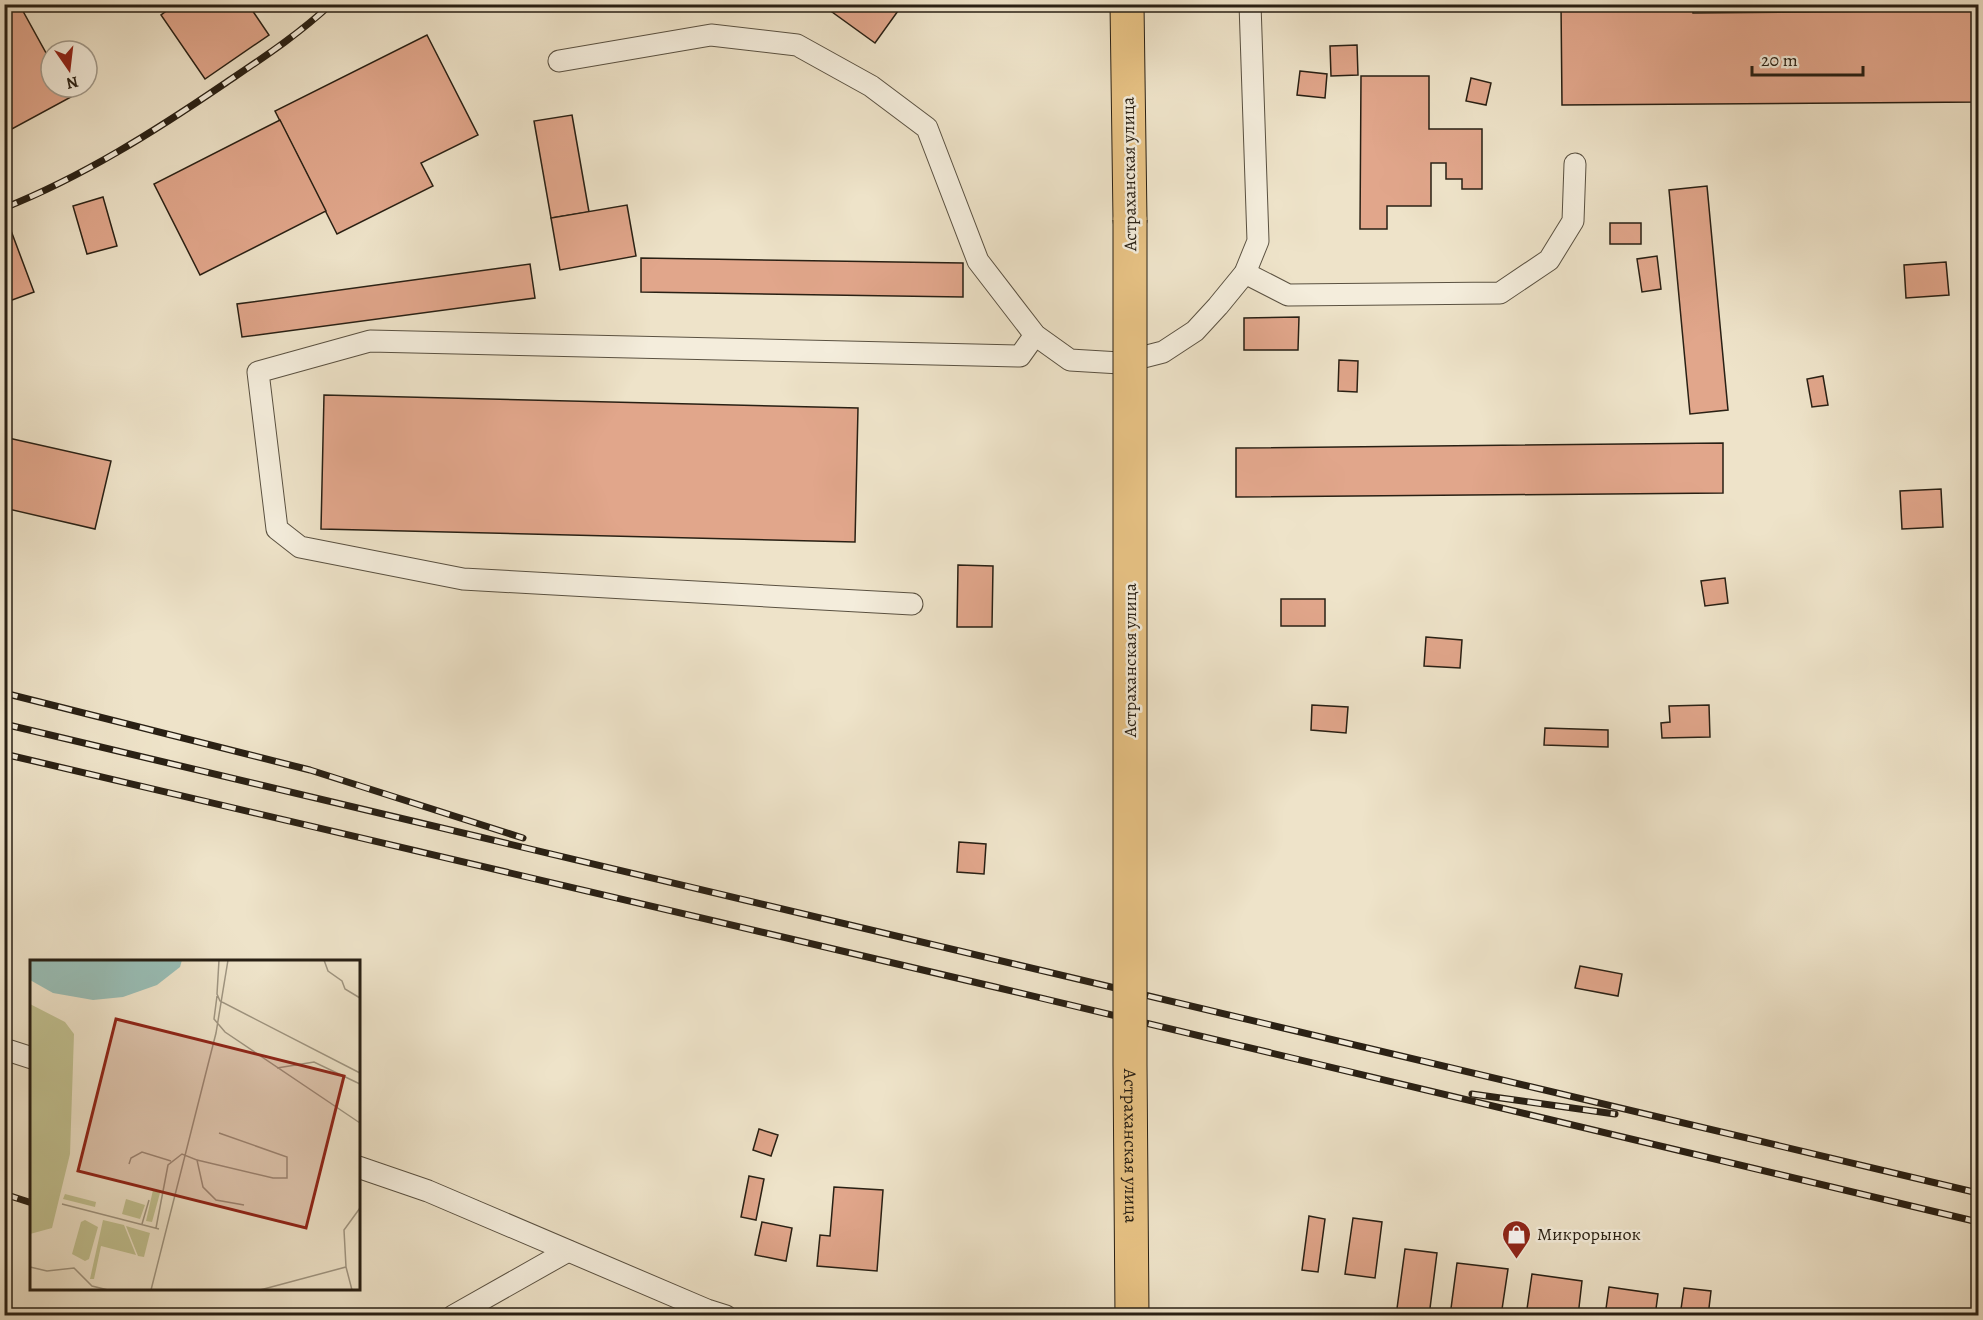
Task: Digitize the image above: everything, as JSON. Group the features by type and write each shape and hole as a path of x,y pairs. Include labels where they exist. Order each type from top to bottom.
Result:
{"main road":[{"name":"Астраханская улица","path":"1127,4 1130,220 1132,1316"}],"lane":[{"path":"560,61 711,35 797,45 871,86 927,129 978,261 1035,335 1070,360 1120,363 1163,352 1195,331 1245,273 1258,241 1250,4"},
{"path":"1245,273 1288,295 1500,293 1549,260 1573,221 1575,164"},
{"path":"912,604 462,579 300,547 277,529 258,372 370,341 1020,356 1035,335"},
{"path":"4,1049 30,1057"},
{"path":"360,1168 428,1191 707,1310 726,1316"},
{"path":"453,1316 568,1251"}],"building":[{"path":"4,4 19,4 39,40 39,99 67,99 10,130 4,120"},
{"path":"176,4 248,4 269,35 205,79 161,15"},
{"path":"821,4 903,4 875,43"},
{"path":"933,4 1022,4 1022,7 933,8"},
{"path":"1561,4 1693,4 1693,13 1906,11 1906,4 1935,4 1935,11 1978,11 1978,102 1562,105"},
{"path":"427,35 478,135 421,163 433,186 337,234 275,111"},
{"path":"1357,45 1358,75 1331,76 1330,46"},
{"path":"1300,71 1327,74 1325,98 1297,95"},
{"path":"1361,76 1429,76 1429,129 1482,129 1482,189 1462,189 1462,179 1446,179 1446,163 1431,163 1431,206 1387,206 1387,229 1360,229"},
{"path":"1471,78 1491,83 1486,105 1466,101"},
{"path":"572,115 589,212 551,218 534,121"},
{"path":"280,120 326,211 200,275 154,184"},
{"path":"1707,186 1728,410 1690,414 1669,190"},
{"path":"103,197 117,246 87,254 73,206"},
{"path":"627,205 636,256 560,270 551,218"},
{"path":"1610,223 1641,223 1641,244 1610,244"},
{"path":"10,228 34,292 4,303 4,230"},
{"path":"1657,256 1661,289 1642,292 1637,259"},
{"path":"641,258 963,263 963,297 641,292"},
{"path":"1946,262 1949,295 1906,298 1904,265"},
{"path":"530,264 535,298 242,337 237,304"},
{"path":"1299,317 1298,350 1244,350 1244,318"},
{"path":"1339,360 1358,361 1357,392 1338,391"},
{"path":"1823,376 1828,405 1812,407 1807,379"},
{"path":"324,395 858,408 855,542 321,529"},
{"path":"4,437 111,461 95,529 4,508"},
{"path":"1723,443 1723,493 1236,497 1236,448"},
{"path":"1941,489 1943,527 1902,529 1900,491"},
{"path":"958,565 993,566 992,627 957,627"},
{"path":"1725,578 1728,603 1705,606 1701,581"},
{"path":"1281,599 1325,599 1325,626 1281,626"},
{"path":"1426,637 1462,640 1460,668 1424,666"},
{"path":"1312,705 1348,707 1346,733 1311,730"},
{"path":"1709,705 1710,737 1662,738 1661,723 1670,722 1669,706"},
{"path":"1545,728 1608,730 1608,747 1544,745"},
{"path":"959,842 986,844 984,874 957,872"},
{"path":"1580,966 1622,974 1618,996 1575,988"},
{"path":"759,1129 778,1135 771,1156 753,1150"},
{"path":"749,1176 764,1179 756,1220 741,1217"},
{"path":"834,1187 883,1190 877,1271 817,1266 820,1235 830,1236"},
{"path":"1309,1216 1325,1219 1318,1272 1302,1270"},
{"path":"1353,1218 1382,1222 1375,1278 1345,1274"},
{"path":"762,1222 792,1228 786,1261 755,1255"},
{"path":"1405,1249 1437,1253 1429,1316 1396,1316"},
{"path":"1457,1263 1508,1269 1501,1316 1450,1316"},
{"path":"1532,1274 1582,1281 1578,1316 1526,1316"},
{"path":"1609,1287 1658,1294 1655,1316 1605,1316"},
{"path":"1684,1288 1711,1291 1708,1316 1680,1316"}],"railway":[{"path":"4,208 90,168 145,136 265,56 306,26 331,4"},
{"path":"4,693 310,770 523,838"},
{"path":"4,724 1978,1193"},
{"path":"4,754 995,987 1978,1222"},
{"path":"1472,1094 1615,1114"},
{"path":"4,1194 30,1202"}],"place":[{"name":"Микрорынок","path":"1516,1260"}]}
